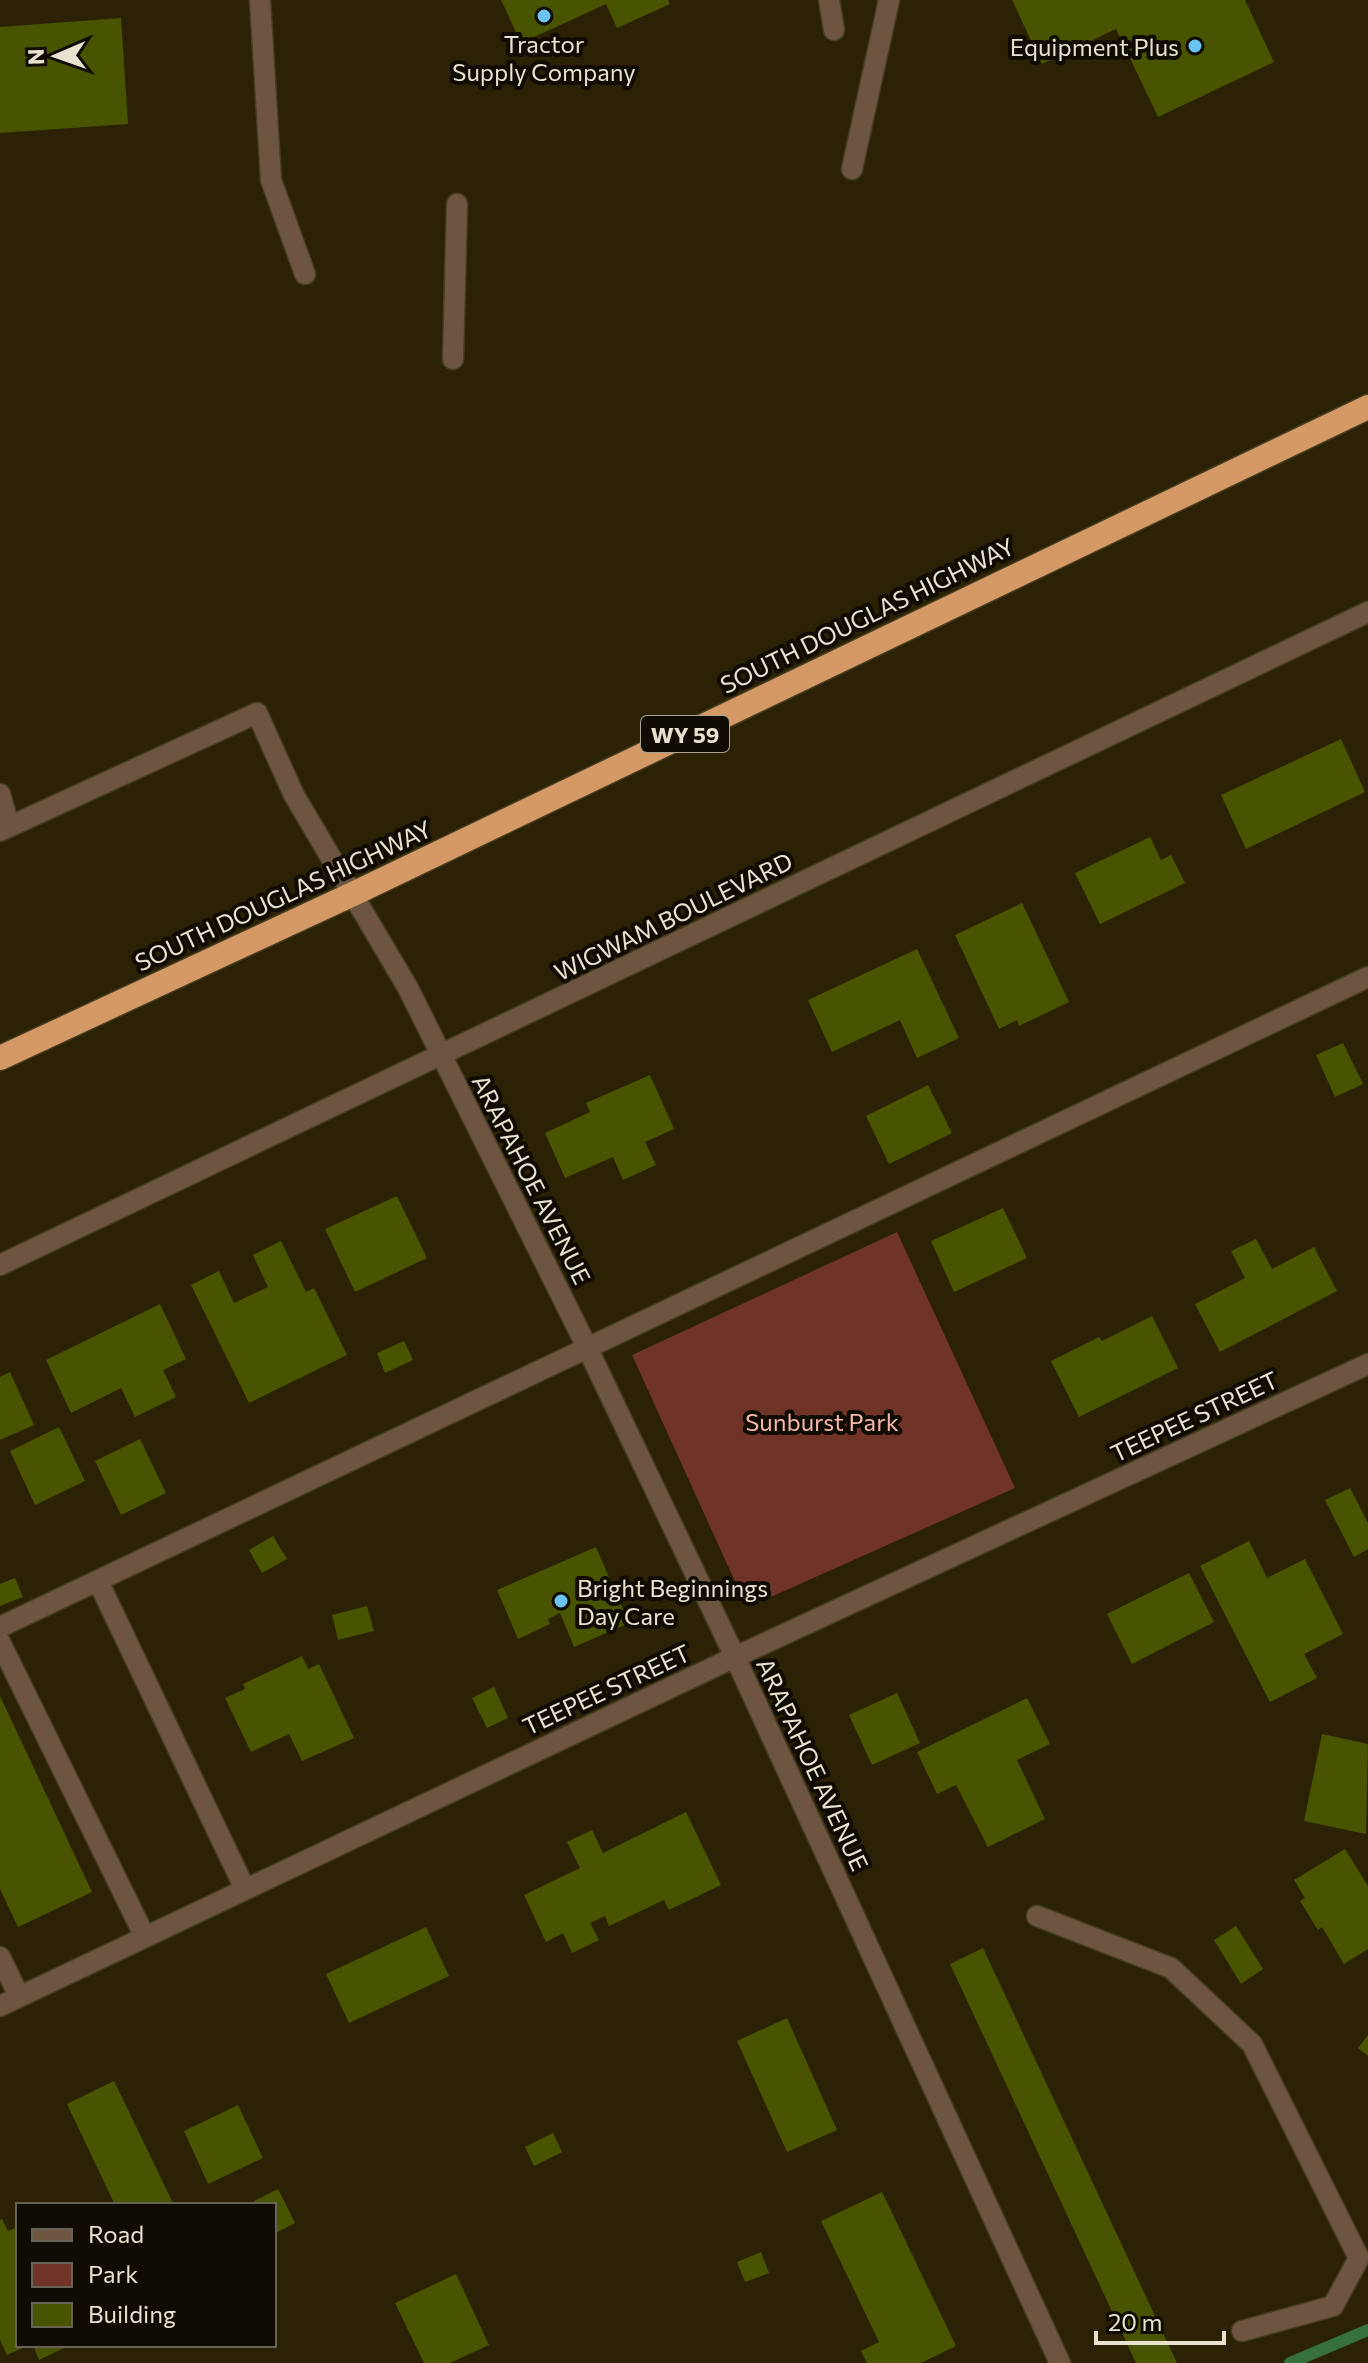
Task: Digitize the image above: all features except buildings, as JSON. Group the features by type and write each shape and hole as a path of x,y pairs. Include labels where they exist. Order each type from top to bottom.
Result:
{"highway":[{"name":"SOUTH DOUGLAS HIGHWAY","path":"0,1058 353,894 1368,407"}],"street":[{"path":"260,0 271,180 305,274"},
{"path":"829,0 834,30"},
{"path":"852,169 889,0"},
{"path":"453,359 457,204"},
{"name":"WIGWAM BOULEVARD","path":"0,1265 1368,612"},
{"name":"ARAPAHOE AVENUE","path":"5,828 257,713 294,795 408,988 587,1347 735,1657 1060,2363"},
{"path":"0,794 5,828"},
{"path":"0,1627 1368,977"},
{"name":"TEEPEE STREET","path":"0,2006 735,1657 1368,1364"},
{"path":"98,1581 245,1889"},
{"path":"0,1642 145,1937"},
{"path":"1037,1916 1171,1968 1252,2044 1359,2258 1333,2306 1242,2331"},
{"path":"0,1957 19,1996"}],"green space":[{"name":"Sunburst Park","path":"897,1232 1015,1488 773,1596 755,1601 737,1586 632,1355"}],"waterway":[{"path":"1290,2363 1368,2330"}],"place":[{"name":"Tractor Supply Company","path":"544,16"},
{"name":"Equipment Plus","path":"1195,46"},
{"name":"Bright Beginnings Day Care","path":"561,1601"}]}
